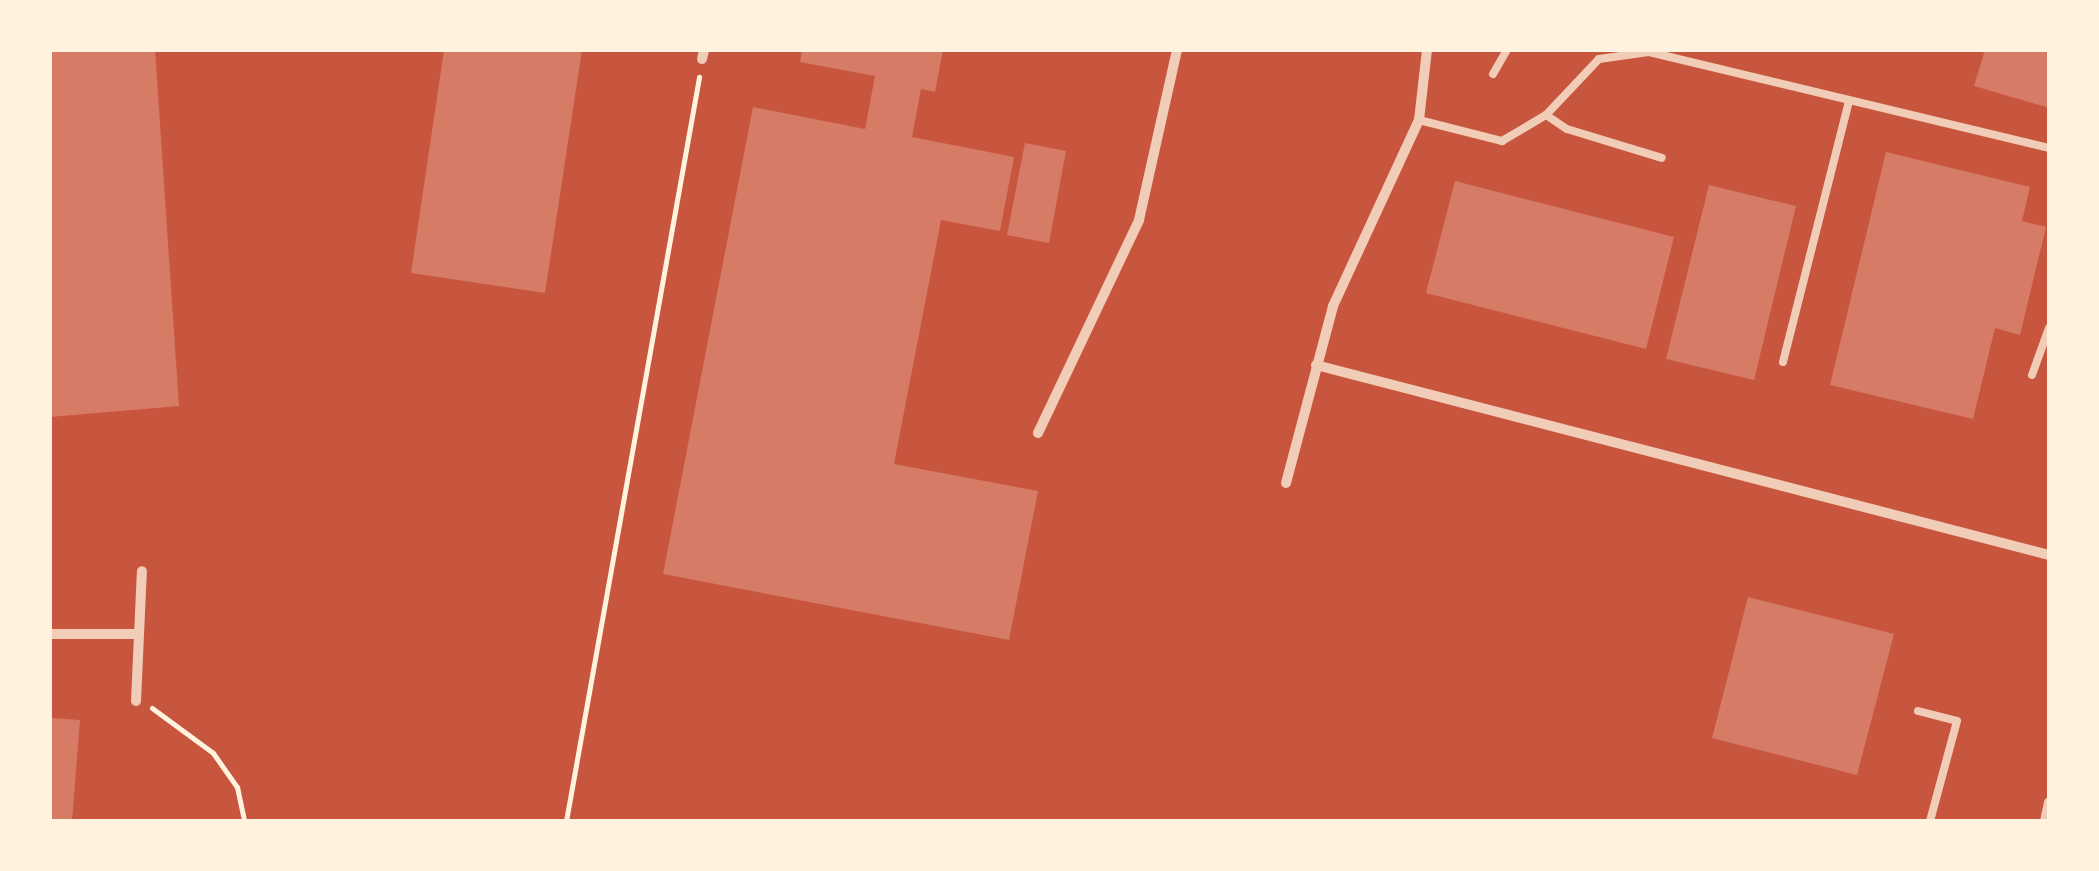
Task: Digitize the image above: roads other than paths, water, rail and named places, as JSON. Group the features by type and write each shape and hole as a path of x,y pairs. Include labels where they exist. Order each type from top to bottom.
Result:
{"street":[{"path":"1038,432 1139,220 1177,50"},
{"path":"1286,483 1332,306 1419,120 1427,50"},
{"path":"1316,365 2049,555"},
{"path":"136,702 142,571"},
{"path":"50,634 138,634"},
{"path":"2045,821 2049,802"}],"lane":[{"path":"1493,74 1506,50"},
{"path":"1590,50 1599,59"},
{"path":"1419,120 1502,141 1546,115 1599,59 1650,52 2049,148"},
{"path":"1783,362 1849,102"},
{"path":"1546,115 1567,129 1662,158"},
{"path":"2032,375 2049,328"},
{"path":"1918,711 1956,721 1930,821"}]}
